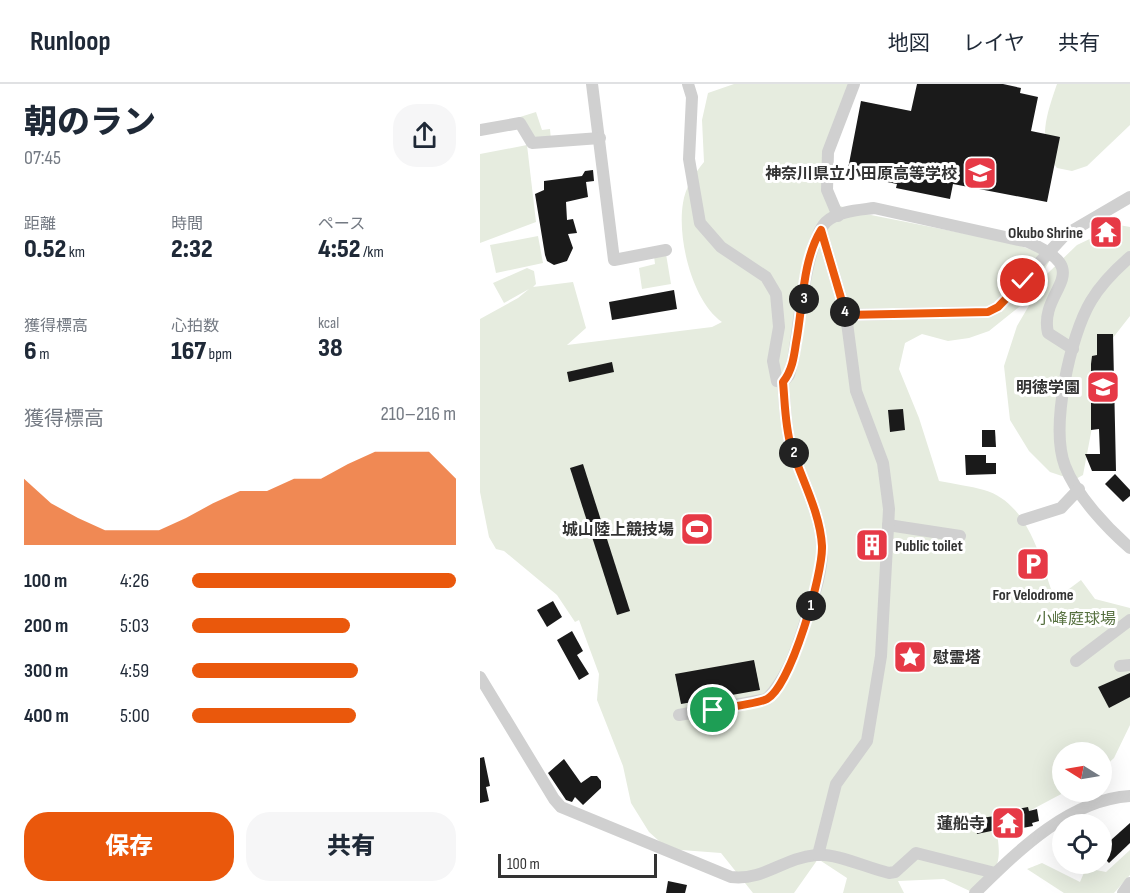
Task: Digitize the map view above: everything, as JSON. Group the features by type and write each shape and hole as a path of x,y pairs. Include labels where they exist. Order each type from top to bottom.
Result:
{"street":[{"path":"592,84 614,260 666,250"},
{"path":"688,84 692,97 689,159 700,224 722,248 766,277 776,294 778,327 772,361 777,381 783,382"},
{"path":"838,216 827,190 828,152 854,84"},
{"path":"480,130 520,123 532,143 600,138"},
{"path":"846,315 988,312 998,307 1065,235 1130,197"},
{"path":"679,716 767,699 776,690 797,650 807,618 818,577 822,546 815,513 790,444 783,382 789,375 793,360 814,241 826,221 849,212 874,208 1028,242 1049,251 1060,261 1063,272 1060,286 1045,321 1048,333 1073,349"},
{"path":"818,855 836,784 867,741 881,656 889,509 883,462 856,391 846,315 821,230"},
{"path":"1130,257 1091,301 1080,322 1064,386 1059,429 1065,465 1079,489 1100,518 1130,548"},
{"path":"1023,520 1061,508 1079,489"},
{"path":"888,525 960,536"},
{"path":"1076,661 1130,620"},
{"path":"480,677 554,800 573,814 731,877 747,879 783,863 818,855 829,855 889,873 895,872 916,853 995,873"},
{"path":"975,893 1031,843 1074,812 1094,803 1130,796"},
{"path":"1122,893 1130,883"}],"green space":[{"name":"小峰庭球場","path":"734,84 850,84 824,188 840,206 866,214 1012,243 1052,257 1024,303 989,331 969,338 948,341 922,334 905,343 899,369 919,418 939,481 984,490 1010,505 1029,530 1051,589 1065,592 1081,580 1095,599 1130,608 1130,725 1114,758 1112,760 1112,742 1052,742 1052,799 1018,817 995,821 998,861 990,876 972,892 944,879 898,881 904,893 843,893 847,878 818,859 794,893 753,893 721,853 668,849 649,832 631,803 623,766 597,700 599,674 579,620 575,622 557,595 504,551 496,549 489,537 480,492 480,319 518,298 529,289 504,303 493,283 527,268 534,271 536,284 533,287 573,282 586,328 567,345 712,327 722,322 711,312 695,284 689,268 682,233 683,203 686,192 704,162 702,120 708,93"},
{"path":"1057,84 1130,84 1130,125 1087,166 1072,171 1057,168 1047,148 1045,137 1047,117"},
{"path":"536,112 542,130 550,129 551,140 533,141 520,117"},
{"path":"527,145 536,222 480,243 480,154"},
{"path":"1119,225 1130,227 1130,316 1112,339 1101,380 1083,475 1074,480 1050,472 1029,451 1010,420 1004,366 1017,326 1048,273 1077,245"},
{"path":"538,236 543,263 496,273 490,245"},
{"path":"666,254 671,284 642,289 639,268 655,264 654,256"},
{"path":"1130,850 1130,875 1114,893 1064,893 1027,869 1042,863 1052,868 1052,874 1064,874 1080,882 1083,874 1112,874 1112,866"}],"building":[{"path":"917,84 1003,84 1021,88 1020,93 1038,97 1031,131 1060,137 1047,202 953,184 950,199 896,188 897,184 847,174 861,101 911,111"},
{"path":"593,170 594,181 586,182 588,197 566,202 567,220 573,219 577,233 568,234 573,248 567,261 554,265 547,261 545,255 535,194 544,190 544,181 582,176 585,171"},
{"path":"674,290 677,309 612,320 609,302"},
{"path":"1097,334 1113,334 1116,471 1092,471 1085,454 1100,454 1099,429 1091,430 1091,364 1092,356 1097,355"},
{"path":"612,362 614,372 569,382 567,372"},
{"path":"903,409 905,430 890,432 888,410"},
{"path":"982,430 995,430 996,447 982,447"},
{"path":"965,455 986,455 986,463 996,463 996,474 966,475"},
{"path":"583,464 630,611 617,615 570,468"},
{"path":"1115,474 1130,490 1130,496 1123,502 1105,484"},
{"name":"Public toilet","path":"865,533 878,533 878,556 866,556"},
{"path":"553,601 562,617 547,627 537,610"},
{"path":"572,631 583,651 577,655 589,674 579,680 557,640"},
{"path":"754,660 760,690 681,704 675,674"},
{"path":"1130,673 1130,697 1109,708 1098,687"},
{"path":"484,757 490,786 486,787 489,801 480,803 480,758"},
{"path":"564,759 581,783 591,776 597,776 601,781 601,788 583,805 575,797 572,802 566,800 548,773"},
{"path":"1028,807 1029,811 1037,809 1039,821 1032,823 1033,826 997,833 996,830 977,834 974,819 1002,815 1002,812"},
{"path":"1130,823 1130,843 1112,860 1112,839"},
{"path":"668,881 687,885 685,893 666,893"}],"place":[{"name":"神奈川県立小田原高等学校","path":"980,173"},
{"name":"Okubo Shrine","path":"1106,232"},
{"name":"明徳学園","path":"1103,387"},
{"name":"城山陸上競技場","path":"697,529"},
{"name":"Public toilet","path":"872,545"},
{"name":"For Velodrome","path":"1033,564"},
{"name":"慰霊塔","path":"910,657"},
{"name":"蓮船寺","path":"1008,823"}],"route":[{"path":"713,710 767,699 776,690 797,650 818,577 822,546 815,513 790,444 783,382 789,375 793,360 808,268 814,241 821,230 846,315 988,312 998,307 1023,281"}]}
